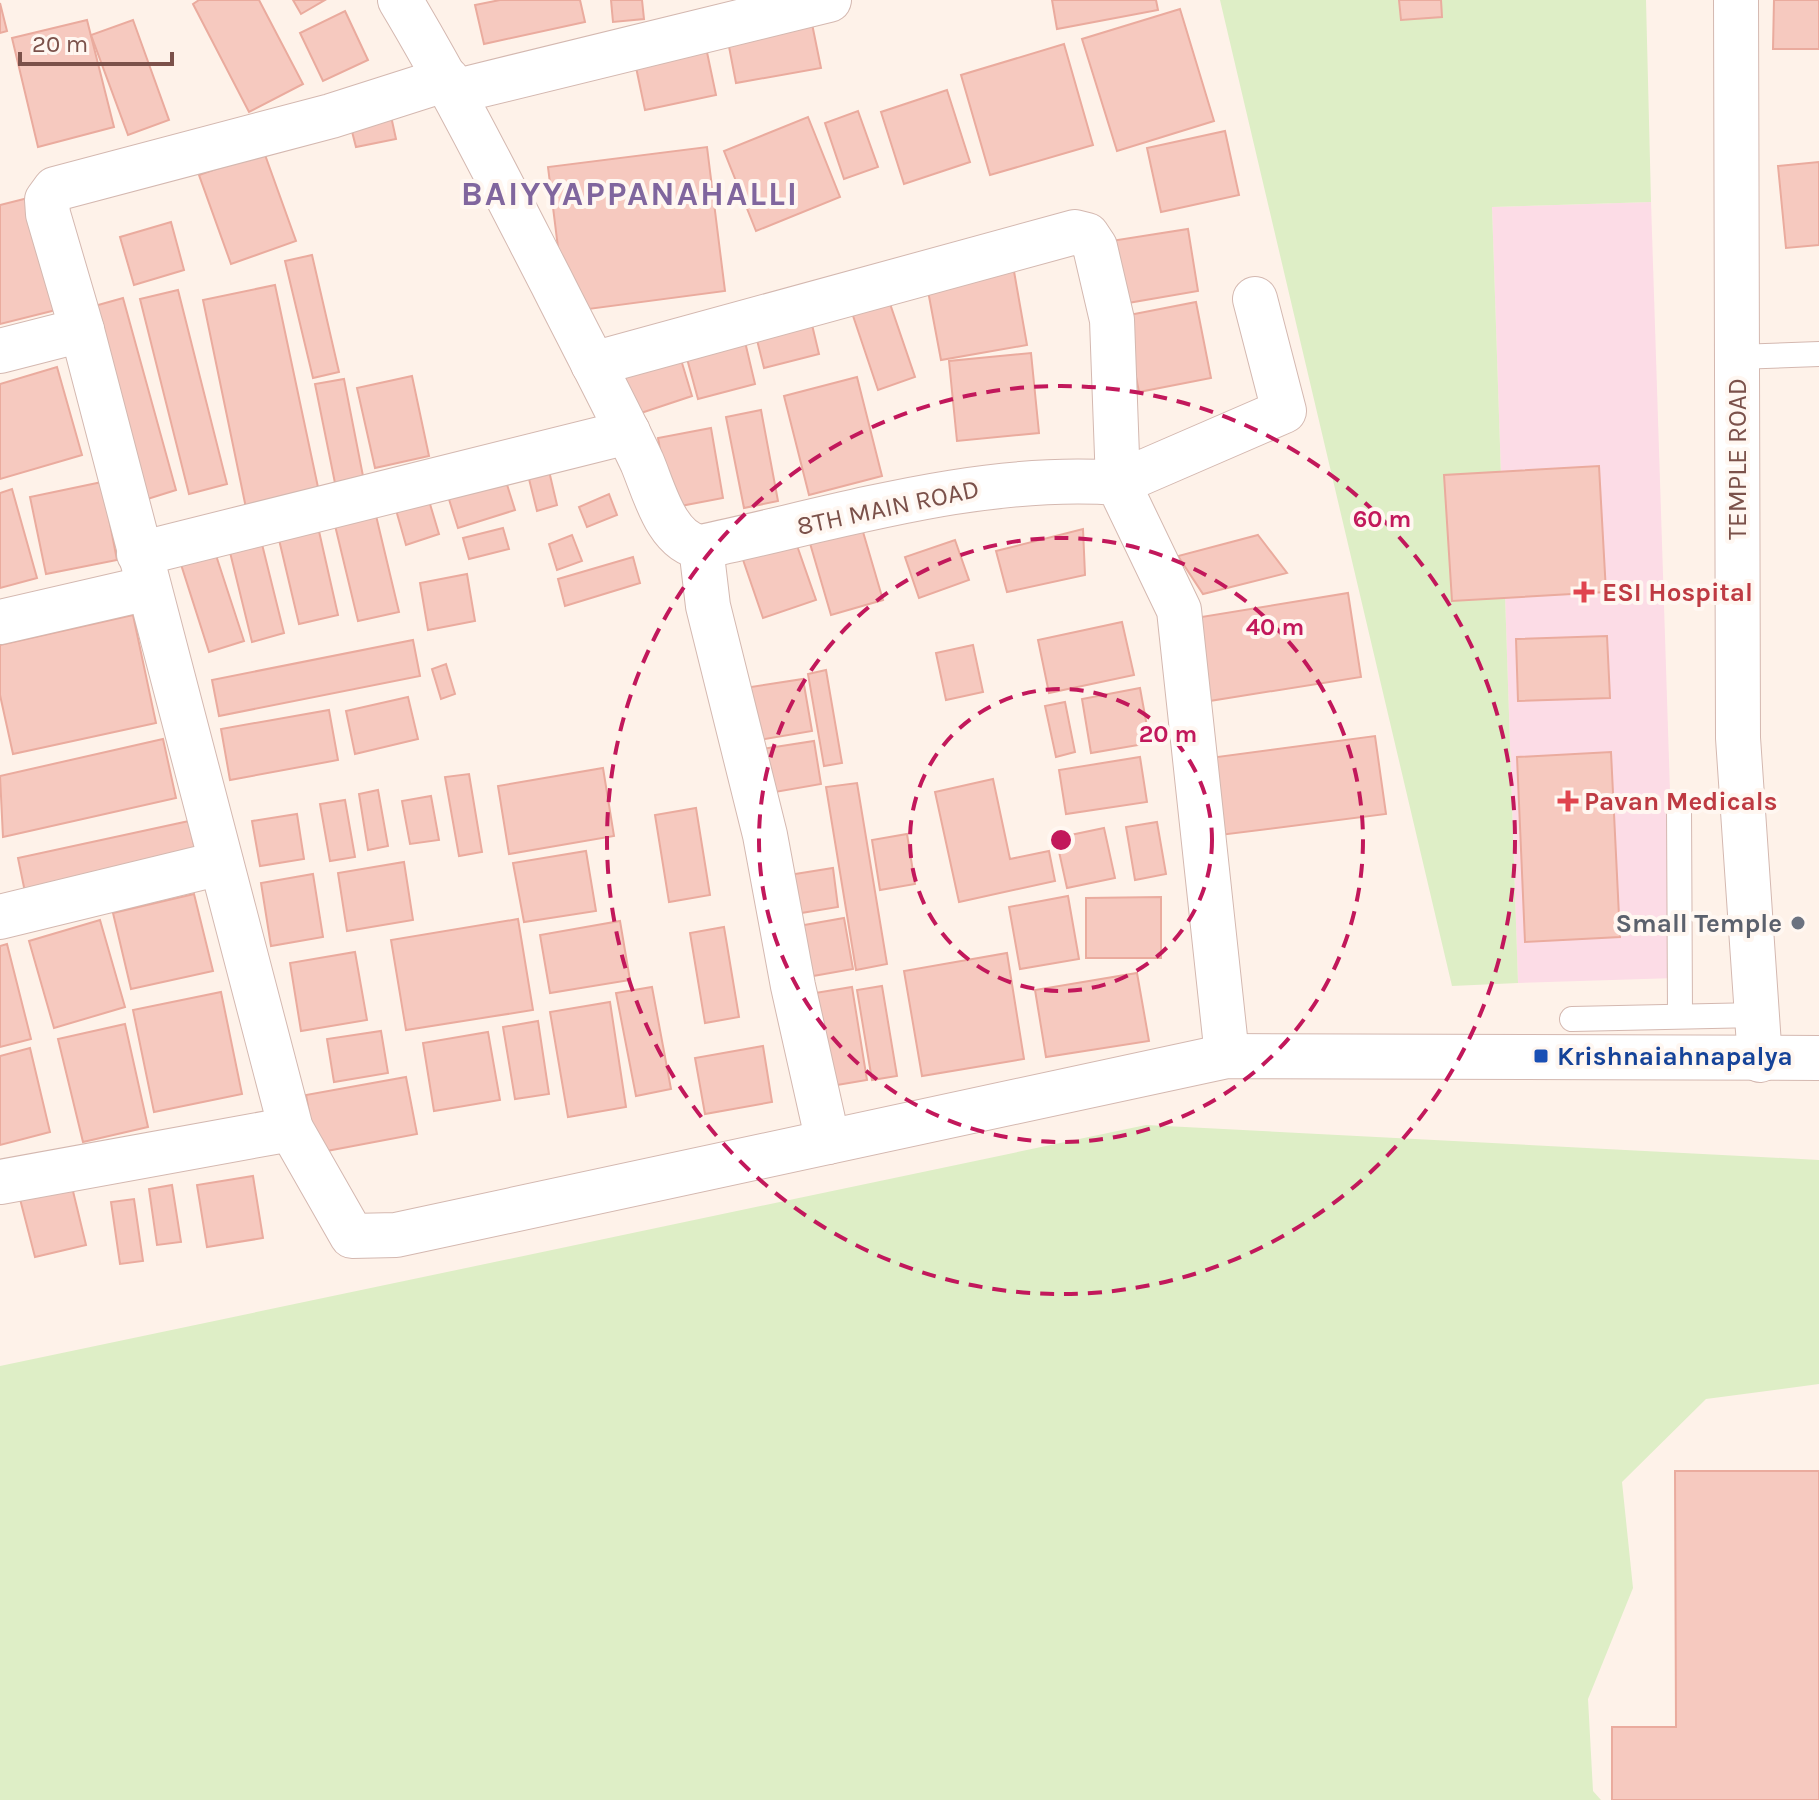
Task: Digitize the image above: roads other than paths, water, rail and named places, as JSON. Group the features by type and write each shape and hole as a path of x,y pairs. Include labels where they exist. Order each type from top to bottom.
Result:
{"street":[{"path":"400,0 450,85 628,432 673,530 688,545 701,547 708,606 765,835 793,986 828,1142"},
{"path":"829,0 450,85 55,189 47,200 48,214 82,330 291,1129 352,1236 396,1235 1227,1056 1819,1058"},
{"name":"TEMPLE ROAD","path":"1736,0 1738,738 1760,1060"},
{"path":"593,364 1075,232 1087,235 1095,247 1112,320 1118,483 1179,610 1227,1056"},
{"path":"1118,483 1284,411 1255,299"},
{"path":"0,351 82,330"},
{"path":"0,622 144,571 628,432"},
{"name":"8TH MAIN ROAD","path":"701,547 988,485 1075,480 1118,483"},
{"path":"0,917 221,863"},
{"path":"0,1182 291,1129"}],"lane":[{"path":"1736,357 1819,354"},
{"path":"1679,807 1680,1014"},
{"path":"1572,1019 1680,1014 1758,1015"}],"place":[{"name":"ESI Hospital","path":"1584,592"},
{"name":"Pavan Medicals","path":"1568,801"},
{"name":"Small Temple","path":"1798,923"},
{"name":"Krishnaiahnapalya","path":"1541,1056"}],"district":[{"name":"BAIYYAPPANAHALLI","path":"630,193"}]}
